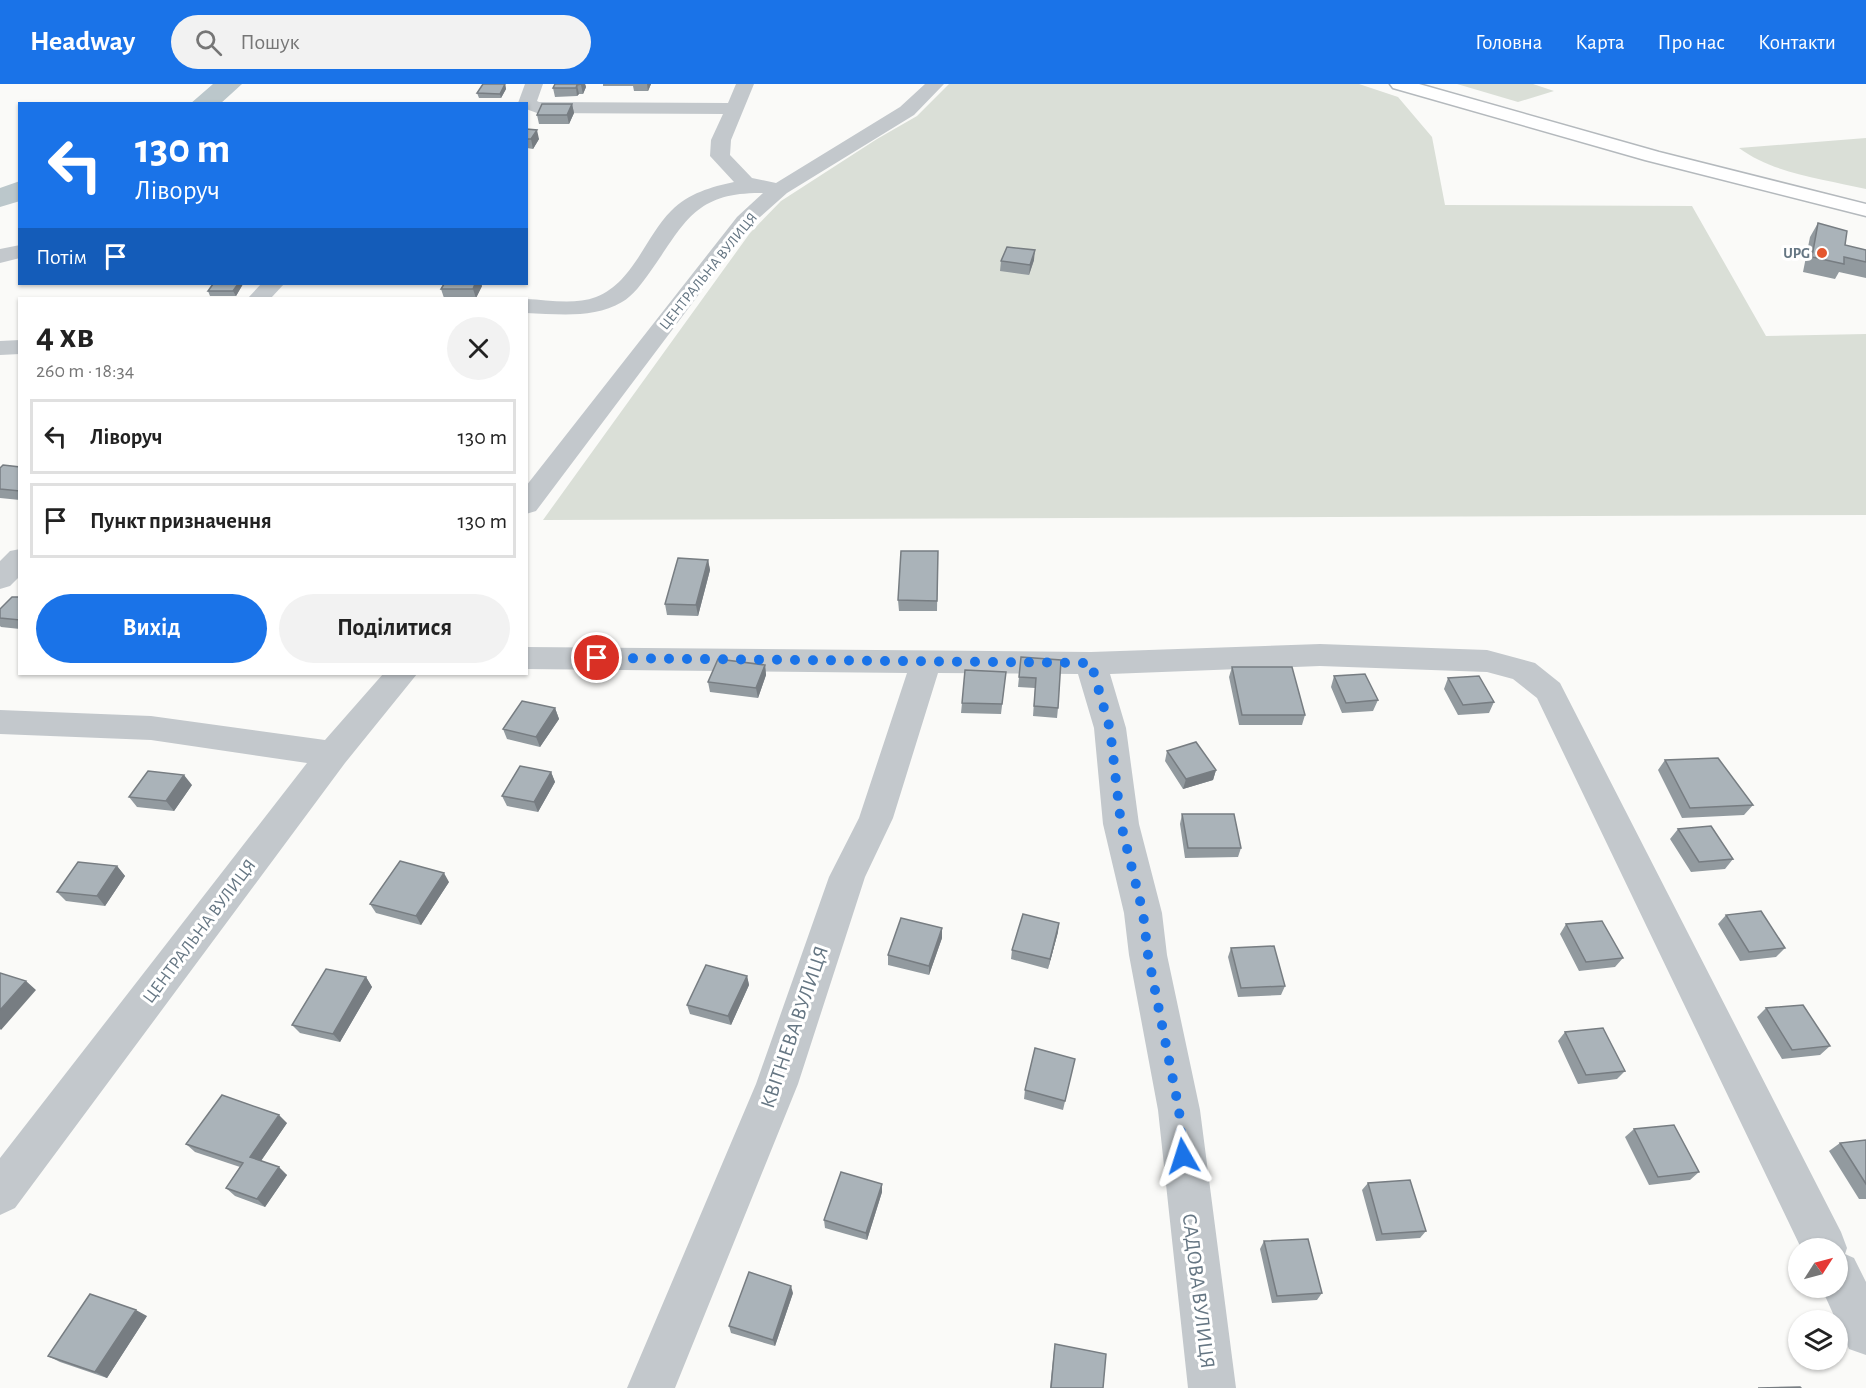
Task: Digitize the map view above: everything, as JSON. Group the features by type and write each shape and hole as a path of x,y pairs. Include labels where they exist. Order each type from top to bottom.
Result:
{"highway":[{"path":"1399,84 1652,156 1866,210"}],"street":[{"path":"527,102 534,84"},
{"path":"745,84 721,140 720,156 745,182 754,186"},
{"name":"ЦЕНТРАЛЬНА ВУЛИЦЯ","path":"528,502 744,221 780,189 907,111 934,84"},
{"path":"528,103 537,106 733,109"},
{"path":"528,306 575,306 594,304 614,298 635,276 669,226 693,203 708,194 728,188 754,186 780,189"},
{"path":"0,256 18,252"},
{"path":"260,297 272,285"},
{"path":"0,348 18,347"},
{"path":"0,579 18,560"},
{"path":"528,658 1091,663 1320,655 1487,660 1524,671 1549,691 1820,1238"},
{"name":"КВІТНЕВА ВУЛИЦЯ","path":"651,1388 777,1084 847,878 876,818 926,662"},
{"name":"САДОВА ВУЛИЦЯ","path":"1091,663 1110,729 1121,824 1143,913 1148,955 1179,1110 1212,1388"},
{"name":"ЦЕНТРАЛЬНА ВУЛИЦЯ","path":"0,1193 333,754 400,675"},
{"path":"0,722 151,728 333,754"},
{"path":"1848,1295 1866,1332"}],"shaded area":[{"path":"949,84 1359,84 1398,97 1432,137 1445,205 1692,206 1766,336 1866,334 1866,515 543,520 750,233 781,201 917,116"},
{"path":"1457,84 1533,84 1554,91 1518,102"},
{"path":"1866,138 1866,189 1783,170 1739,148"}],"building":[{"path":"483,84 505,84 500,94 477,93"},
{"path":"555,84 581,84 576,88 553,88"},
{"path":"542,104 572,104 567,115 537,115"},
{"path":"528,129 537,130 531,139 528,139"},
{"path":"1818,223 1847,231 1845,245 1866,250 1866,262 1844,257 1844,264 1812,257"},
{"path":"1007,247 1035,250 1030,265 1001,261"},
{"path":"212,285 237,285 233,291 208,291"},
{"path":"443,285 475,285 473,289 441,289"},
{"path":"3,465 18,467 18,491 0,489 0,468"},
{"path":"901,551 938,551 937,601 898,600"},
{"path":"678,558 708,560 696,605 665,604"},
{"path":"12,597 18,597 18,620 0,618 0,609"},
{"path":"1021,657 1061,660 1058,708 1034,706 1036,678 1019,677"},
{"path":"718,659 765,665 756,688 708,682"},
{"path":"1232,667 1292,667 1305,715 1242,715"},
{"path":"965,670 1006,672 1002,704 962,703"},
{"path":"1365,674 1378,700 1346,703 1334,676"},
{"path":"1479,676 1494,702 1463,705 1448,678"},
{"path":"522,701 555,708 536,737 503,729"},
{"path":"1196,742 1216,770 1186,779 1167,751"},
{"path":"1718,758 1753,805 1690,808 1665,760"},
{"path":"520,766 551,772 534,802 502,796"},
{"path":"148,771 184,775 166,801 129,797"},
{"path":"1182,814 1234,814 1241,848 1188,848"},
{"path":"1711,826 1733,859 1699,862 1678,829"},
{"path":"400,861 444,873 416,916 370,904"},
{"path":"78,862 117,866 97,896 57,892"},
{"path":"1761,911 1785,948 1749,952 1726,915"},
{"path":"1023,914 1059,923 1050,959 1012,950"},
{"path":"901,918 942,928 929,966 888,955"},
{"path":"1602,921 1623,958 1586,962 1566,924"},
{"path":"1274,946 1285,986 1241,988 1231,948"},
{"path":"706,965 747,976 728,1016 687,1005"},
{"path":"326,969 366,977 333,1034 292,1025"},
{"path":"0,973 26,981 0,1010"},
{"path":"1803,1005 1830,1046 1792,1050 1766,1008"},
{"path":"1603,1028 1625,1071 1586,1075 1565,1032"},
{"path":"1035,1048 1075,1059 1065,1101 1025,1090"},
{"path":"222,1095 279,1115 250,1157 279,1167 257,1199 226,1188 243,1163 186,1144"},
{"path":"1674,1125 1699,1172 1658,1177 1634,1129"},
{"path":"1866,1140 1866,1184 1840,1143"},
{"path":"841,1172 882,1184 866,1233 824,1220"},
{"path":"1410,1180 1426,1231 1382,1234 1368,1183"},
{"path":"1308,1239 1322,1293 1277,1296 1264,1241"},
{"path":"749,1272 791,1286 773,1340 729,1326"},
{"path":"90,1294 136,1310 95,1372 48,1356"},
{"path":"1055,1344 1106,1354 1103,1388 1051,1388"}],"waterway":[{"path":"206,102 229,84"},
{"path":"0,198 18,191"}],"place":[{"name":"UPG","path":"1822,253"}],"route":[{"path":"597,658 1091,663 1110,729 1121,824 1143,913 1148,955 1164,1025 1179,1110 1183,1156"}]}
